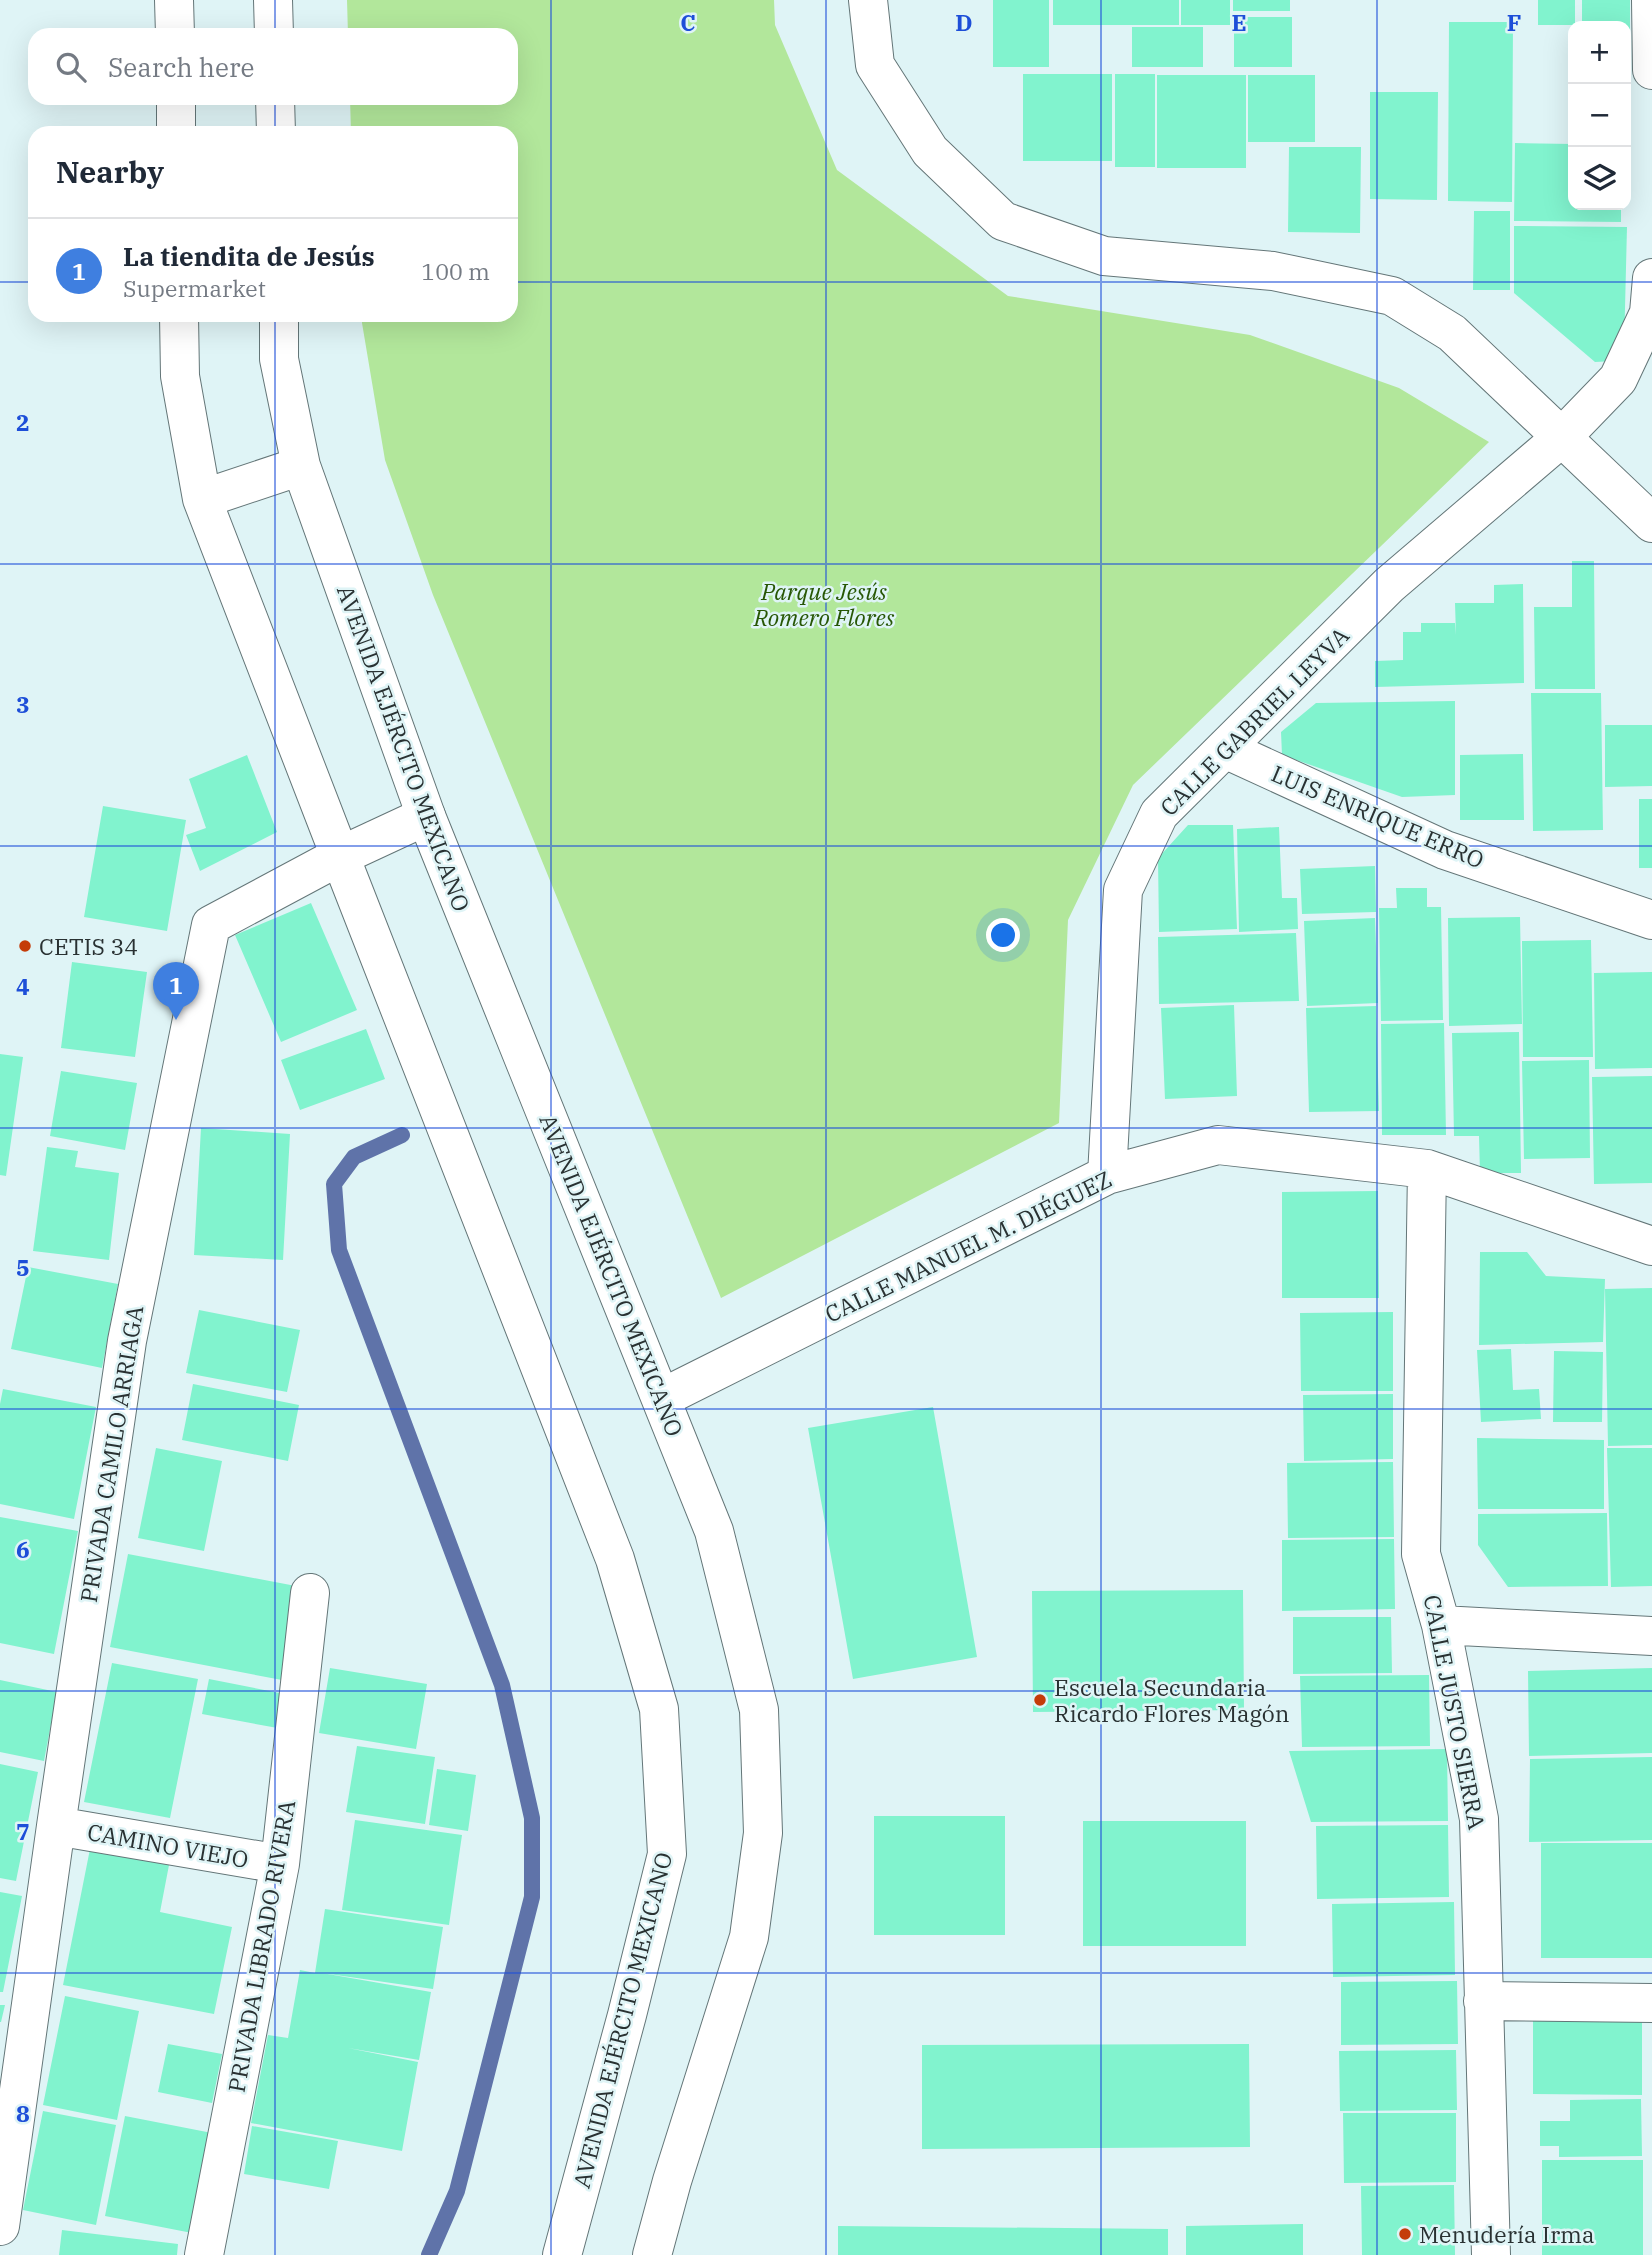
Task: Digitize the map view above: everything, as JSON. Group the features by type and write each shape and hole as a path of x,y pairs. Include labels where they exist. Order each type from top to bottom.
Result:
{"street":[{"path":"174,0 175,28"},
{"path":"273,0 274,28"},
{"path":"869,0 875,65 930,151 1003,221 1104,256 1273,271 1392,296 1452,333 1652,523"},
{"path":"1651,0 1652,70"},
{"path":"176,105 176,126"},
{"path":"275,105 276,126"},
{"name":"CALLE GABRIEL LEYVA","path":"1107,1175 1123,890 1159,814 1389,585 1561,438 1618,379 1649,313 1652,278"},
{"name":"AVENIDA EJÉRCITO MEXICANO","path":"179,322 180,376 202,499 615,1559 659,1709 667,1854 562,2255"},
{"name":"AVENIDA EJÉRCITO MEXICANO","path":"279,322 279,359 301,466 426,816 714,1531 759,1710 763,1833 749,1937 672,2181 652,2255"},
{"path":"202,499 301,466"},
{"name":"LUIS ENRIQUE ERRO","path":"1225,749 1445,850 1652,920"},
{"name":"PRIVADA CAMILO ARRIAGA","path":"0,2226 55,1826 127,1341 211,925 340,856 426,816"},
{"name":"CALLE MANUEL M. DIÉGUEZ","path":"662,1398 1107,1175 1218,1145 1427,1169 1652,1247"},
{"name":"CALLE JUSTO SIERRA","path":"1427,1169 1422,1555 1441,1625 1479,1819 1491,2255"},
{"name":"PRIVADA LIBRADO RIVERA","path":"204,2255 280,1864 310,1592"},
{"path":"1441,1625 1652,1636"},
{"name":"CAMINO VIEJO","path":"55,1826 280,1864"},
{"path":"1483,2001 1652,2003"}],"green space":[{"name":"Parque Jesús Romero Flores","path":"347,0 774,0 775,25 837,170 1008,296 1250,335 1399,388 1489,442 1133,785 1068,920 1059,1123 721,1298 433,595 385,460 362,323 518,322 518,126 351,126 350,105 518,105 518,28 348,28"}],"building":[{"path":"993,0 1049,0 1049,67 993,67"},
{"path":"1053,0 1179,0 1179,25 1053,25"},
{"path":"1181,0 1230,0 1230,25 1181,25"},
{"path":"1233,0 1290,0 1290,11 1233,11"},
{"path":"1538,0 1575,0 1575,21 1568,21 1568,25 1538,25"},
{"path":"1582,0 1630,0 1630,21 1582,21"},
{"path":"1234,17 1292,17 1292,67 1234,67"},
{"path":"1449,22 1513,22 1512,202 1448,201"},
{"path":"1132,27 1203,27 1203,67 1132,67"},
{"path":"1023,74 1112,74 1112,161 1023,161"},
{"path":"1115,74 1155,74 1155,167 1115,167"},
{"path":"1157,75 1246,75 1246,168 1157,168"},
{"path":"1248,75 1315,75 1315,142 1248,142"},
{"path":"1370,92 1438,92 1437,200 1370,199"},
{"path":"1515,143 1568,144 1568,210 1621,210 1621,222 1514,221"},
{"path":"1289,147 1361,147 1360,233 1288,232"},
{"path":"1474,211 1510,211 1510,290 1473,290"},
{"path":"1514,226 1627,227 1624,349 1615,361 1595,362 1514,293"},
{"path":"1572,561 1594,561 1595,689 1535,689 1534,607 1572,607"},
{"path":"1523,584 1524,683 1375,687 1375,661 1403,660 1403,632 1421,632 1421,623 1455,623 1456,635 1455,603 1494,603 1494,585"},
{"path":"1531,693 1601,693 1603,830 1533,831"},
{"path":"1455,701 1455,795 1402,797 1282,755 1281,732 1316,703"},
{"path":"1605,725 1652,725 1652,786 1605,787"},
{"path":"1523,754 1524,820 1460,820 1460,755"},
{"path":"247,755 277,832 200,871 186,835 206,828 189,779"},
{"path":"1639,799 1652,799 1652,868 1639,868"},
{"path":"103,806 186,820 167,931 84,917"},
{"path":"1188,825 1233,825 1237,929 1159,932 1158,858"},
{"path":"1279,827 1282,898 1297,898 1298,929 1239,932 1237,829"},
{"path":"1375,866 1376,912 1302,914 1300,869"},
{"path":"1396,888 1427,888 1427,907 1441,907 1443,1020 1381,1021 1379,908 1397,908"},
{"path":"311,903 357,1010 281,1042 235,935"},
{"path":"1520,917 1522,1024 1449,1026 1448,918"},
{"path":"1375,918 1378,1003 1307,1006 1304,921"},
{"path":"1296,933 1299,1001 1159,1004 1158,937"},
{"path":"1591,940 1593,1057 1523,1057 1522,941"},
{"path":"72,962 147,972 135,1057 61,1048"},
{"path":"1652,972 1652,1068 1595,1069 1594,973"},
{"path":"1234,1005 1237,1096 1165,1099 1161,1008"},
{"path":"1376,1006 1379,1111 1309,1112 1306,1008"},
{"path":"1444,1023 1446,1135 1382,1135 1381,1024"},
{"path":"366,1029 385,1079 300,1110 281,1060"},
{"path":"1519,1032 1521,1173 1480,1173 1479,1136 1454,1136 1452,1033"},
{"path":"0,1054 23,1057 6,1176 0,1175"},
{"path":"1589,1060 1590,1158 1524,1159 1522,1061"},
{"path":"61,1071 137,1083 125,1150 50,1136"},
{"path":"1652,1076 1652,1183 1594,1184 1592,1077"},
{"path":"201,1128 290,1134 283,1260 194,1255"},
{"path":"47,1147 78,1151 75,1167 119,1173 109,1260 33,1251"},
{"path":"1378,1191 1379,1298 1282,1298 1282,1192"},
{"path":"1480,1252 1527,1252 1546,1276 1605,1279 1603,1342 1479,1345"},
{"path":"28,1267 118,1284 102,1368 11,1349"},
{"path":"1652,1288 1652,1445 1608,1446 1605,1289"},
{"path":"199,1310 300,1330 287,1392 186,1373"},
{"path":"1393,1312 1393,1391 1301,1391 1300,1313"},
{"path":"1511,1349 1513,1390 1539,1389 1541,1419 1481,1422 1477,1350"},
{"path":"1554,1351 1603,1352 1602,1422 1553,1422"},
{"path":"193,1384 299,1405 288,1461 182,1440"},
{"path":"3,1389 96,1407 74,1519 0,1504 0,1404"},
{"path":"1393,1394 1393,1459 1304,1461 1303,1395"},
{"path":"933,1407 977,1657 853,1679 808,1428"},
{"path":"1477,1438 1604,1440 1604,1509 1478,1509"},
{"path":"156,1448 222,1461 204,1551 138,1538"},
{"path":"1607,1448 1652,1448 1652,1586 1611,1587"},
{"path":"1393,1462 1394,1537 1288,1538 1287,1463"},
{"path":"1607,1513 1608,1586 1508,1587 1478,1545 1478,1514"},
{"path":"0,1517 78,1531 54,1654 0,1643"},
{"path":"1394,1539 1395,1609 1282,1611 1282,1540"},
{"path":"128,1554 301,1587 282,1680 110,1647"},
{"path":"1243,1590 1244,1710 1033,1712 1032,1591"},
{"path":"1293,1617 1391,1617 1392,1673 1293,1674"},
{"path":"112,1663 198,1679 170,1818 84,1802"},
{"path":"330,1668 427,1684 416,1749 319,1733"},
{"path":"1652,1668 1652,1753 1529,1756 1528,1671"},
{"path":"1429,1675 1430,1746 1302,1747 1300,1676"},
{"path":"209,1679 290,1695 283,1729 202,1714"},
{"path":"0,1680 57,1692 44,1761 0,1752"},
{"path":"357,1746 435,1757 425,1824 346,1812"},
{"path":"1447,1749 1448,1821 1311,1822 1289,1751"},
{"path":"1652,1757 1652,1840 1529,1842 1530,1759"},
{"path":"0,1764 38,1772 16,1881 0,1878"},
{"path":"437,1769 476,1775 468,1831 429,1825"},
{"path":"874,1816 1005,1816 1005,1935 874,1935"},
{"path":"355,1820 462,1835 449,1925 342,1910"},
{"path":"1083,1821 1246,1821 1246,1946 1083,1946"},
{"path":"1448,1825 1449,1897 1317,1899 1316,1826"},
{"path":"1541,1843 1652,1843 1652,1958 1541,1958"},
{"path":"90,1849 169,1865 160,1912 232,1927 214,2014 63,1985"},
{"path":"0,1892 22,1896 3,1992 0,1992"},
{"path":"1454,1902 1455,1975 1333,1977 1332,1904"},
{"path":"325,1909 443,1927 433,1989 322,1973 431,1992 419,2060 348,2048 418,2062 402,2151 251,2123 268,2035 288,2038 300,1970 315,1973"},
{"path":"1457,1981 1458,2044 1341,2045 1341,1982"},
{"path":"65,1996 139,2011 117,2120 43,2105"},
{"path":"0,2005 5,2005 1,2022 0,2022"},
{"path":"1533,2020 1642,2020 1642,2095 1533,2094"},
{"path":"168,2044 222,2054 212,2103 158,2092"},
{"path":"1249,2044 1250,2147 922,2149 922,2045"},
{"path":"1456,2050 1457,2110 1340,2111 1339,2051"},
{"path":"1641,2099 1642,2156 1559,2157 1559,2146 1540,2146 1540,2121 1570,2121 1570,2100"},
{"path":"43,2111 116,2125 96,2225 23,2210"},
{"path":"1343,2113 1456,2113 1456,2182 1344,2183"},
{"path":"125,2116 212,2133 192,2233 105,2216"},
{"path":"252,2126 338,2141 329,2189 244,2174"},
{"path":"1542,2160 1643,2160 1643,2255 1542,2255"},
{"path":"1454,2185 1455,2255 1362,2255 1361,2186"},
{"path":"1303,2224 1303,2255 1186,2255 1186,2226"},
{"path":"838,2226 1168,2229 1168,2255 838,2255"},
{"path":"62,2230 178,2244 177,2255 59,2255"}],"waterway":[{"path":"402,1135 354,1157 334,1184 339,1250 502,1685 532,1818 532,1897 457,2191 429,2255"}],"place":[{"name":"CETIS 34","path":"25,946"},
{"name":"La tiendita de Jesús","path":"176,1020"},
{"name":"Escuela Secundaria Ricardo Flores Magón","path":"1040,1700"},
{"name":"Menudería Irma","path":"1405,2234"}]}
